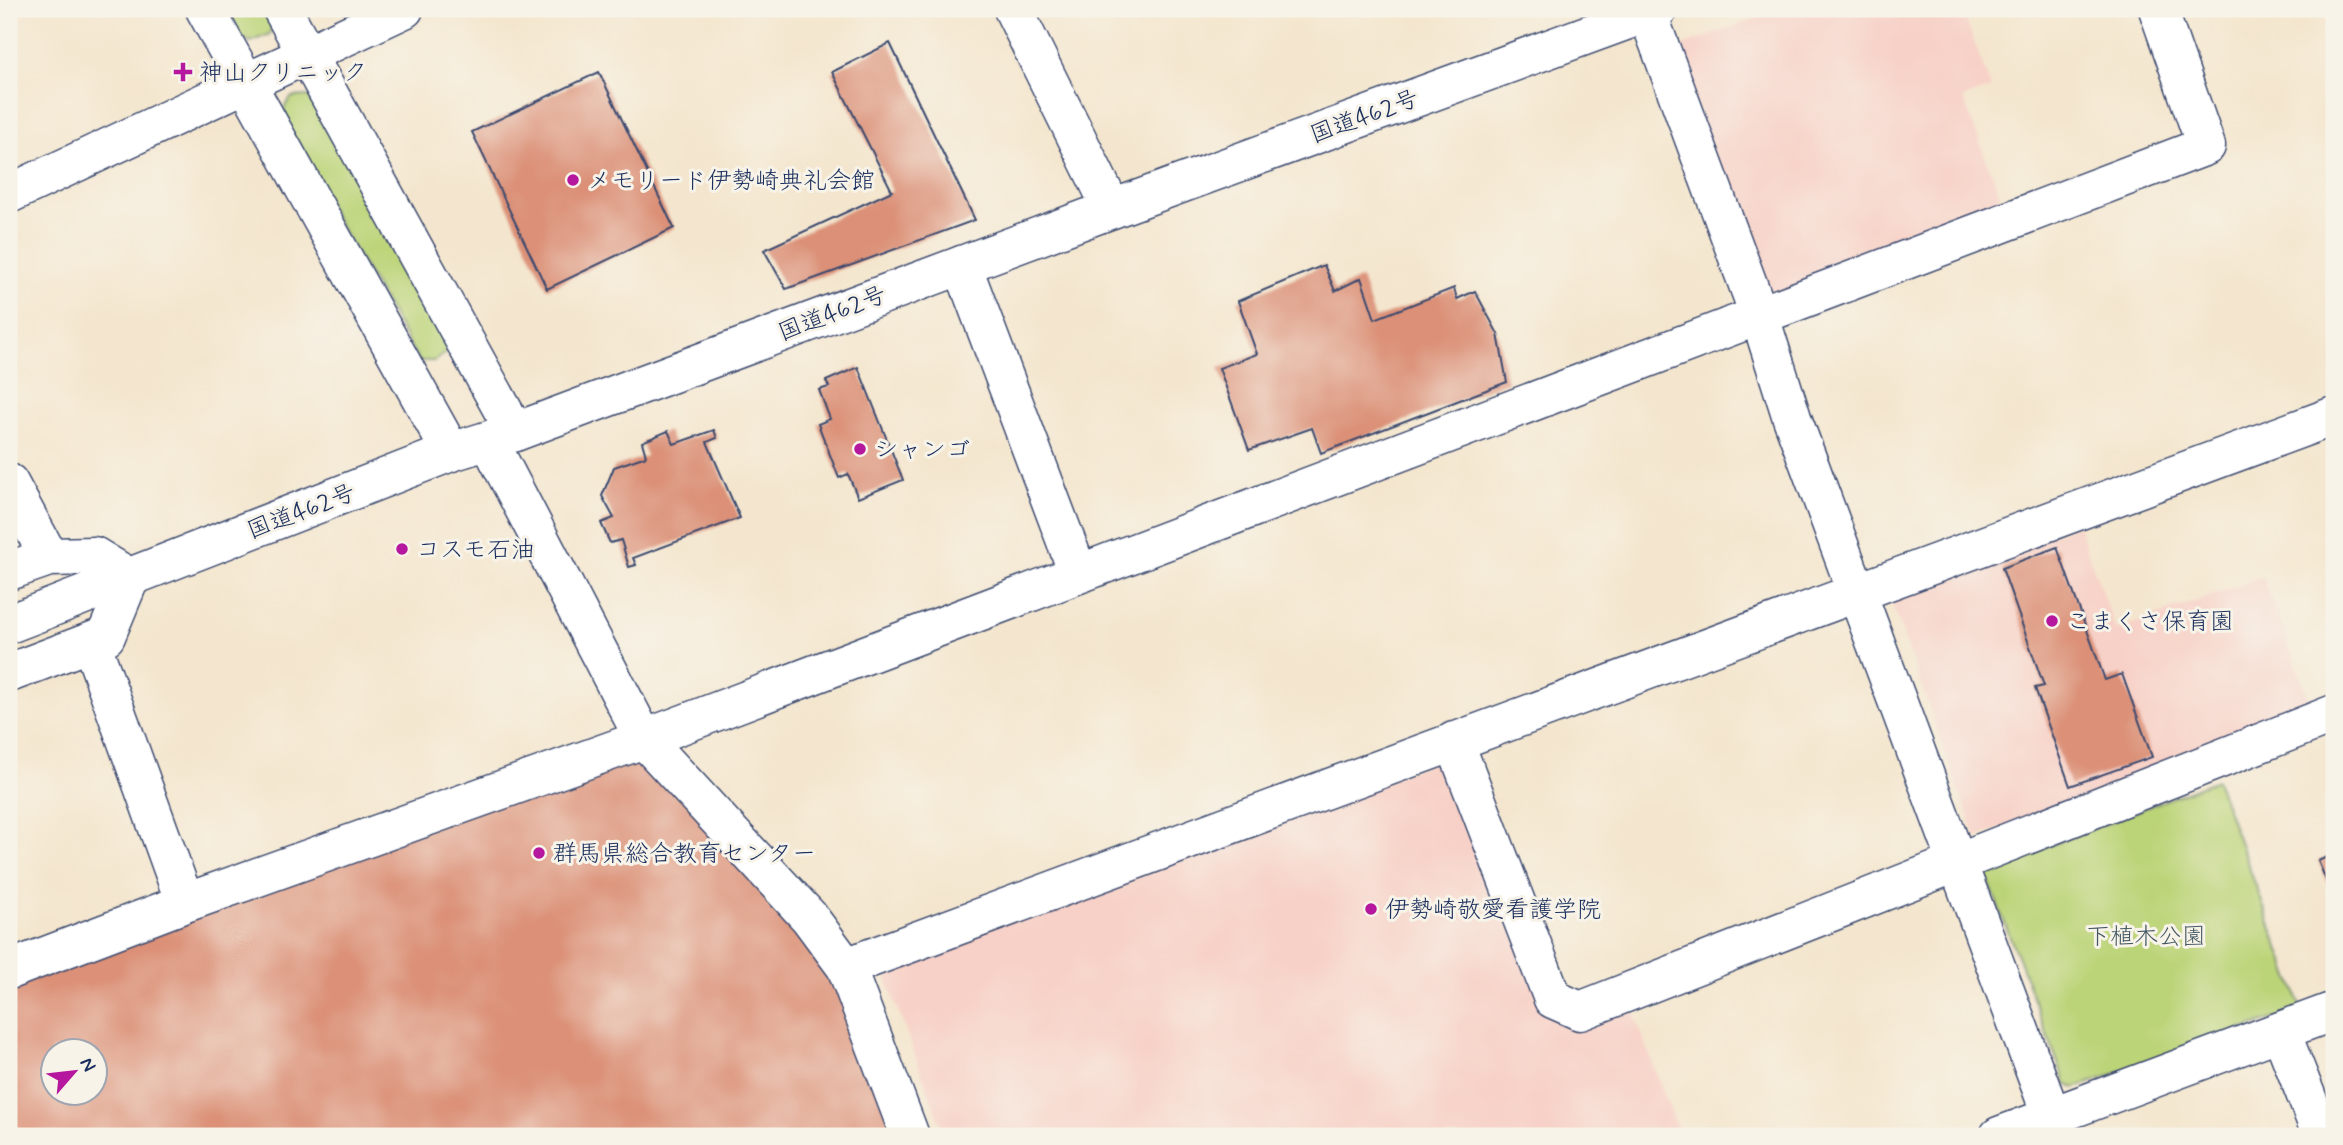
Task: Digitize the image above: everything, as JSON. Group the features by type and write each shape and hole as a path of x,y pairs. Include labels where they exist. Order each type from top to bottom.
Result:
{"main road":[{"path":"205,9 451,452"},
{"path":"282,9 502,436 644,739 809,917 846,967 910,1136"},
{"path":"9,194 404,9"},
{"path":"1013,9 1112,209"},
{"path":"9,970 185,903 644,739 2206,146 2158,9"},
{"path":"1651,10 1760,317 1792,418 2056,1126"},
{"name":"国道462号","path":"9,624 451,452 502,436 1651,10"},
{"path":"962,265 1078,573"},
{"path":"846,967 2334,416"},
{"path":"9,483 49,556"},
{"path":"9,571 49,556 94,556 130,578 106,636 9,673"},
{"path":"91,642 185,903"},
{"path":"1454,741 1553,999 1580,1011 2334,714"},
{"path":"1999,1136 2056,1126 2334,1012"},
{"path":"2281,1032 2322,1136"}],"shaded area":[{"path":"1782,9 1962,9 1991,88 1963,98 2007,214 1781,299 1763,287 1676,48"},
{"path":"2078,525 2116,630 2263,577 2313,710 1976,838 1889,595"},
{"path":"1443,759 1549,1008 1630,1003 1680,1136 945,1136 887,981 893,960"}],"green space":[{"path":"219,9 266,9 272,20 270,34 250,42 232,31"},
{"path":"308,96 449,334 447,352 434,361 419,361 283,128 285,106 292,97"},
{"name":"下植木公園","path":"2216,780 2302,1009 2075,1088 2066,1084 1985,871"}],"building":[{"path":"890,43 975,220 786,289 764,250 892,191 832,72"},
{"name":"メモリード伊勢崎典礼会館","path":"599,72 674,228 547,289 472,132"},
{"path":"1324,265 1335,291 1361,278 1375,319 1454,288 1457,299 1475,291 1498,334 1507,382 1321,453 1312,428 1249,450 1219,368 1257,354 1238,301"},
{"name":"シャンゴ","path":"858,367 903,480 858,498 848,474 839,478 818,424 830,419 819,390 829,387 826,381"},
{"path":"714,430 717,438 707,442 740,518 633,558 636,565 629,567 621,540 610,543 601,523 614,518 602,496 614,467 646,456 642,442 668,431 674,444"},
{"name":"こまくさ保育園","path":"2057,547 2105,680 2122,674 2152,757 2070,786 2035,688 2044,686 2002,568"},
{"name":"群馬県総合教育センター","path":"644,739 846,967 910,1136 9,1136 9,972"},
{"path":"2334,854 2334,899 2318,861"}],"place":[{"name":"神山クリニック","path":"183,72"},
{"name":"メモリード伊勢崎典礼会館","path":"573,180"},
{"name":"シャンゴ","path":"860,449"},
{"name":"コスモ石油","path":"402,549"},
{"name":"こまくさ保育園","path":"2052,621"},
{"name":"群馬県総合教育センター","path":"539,853"},
{"name":"伊勢崎敬愛看護学院","path":"1371,909"}]}
